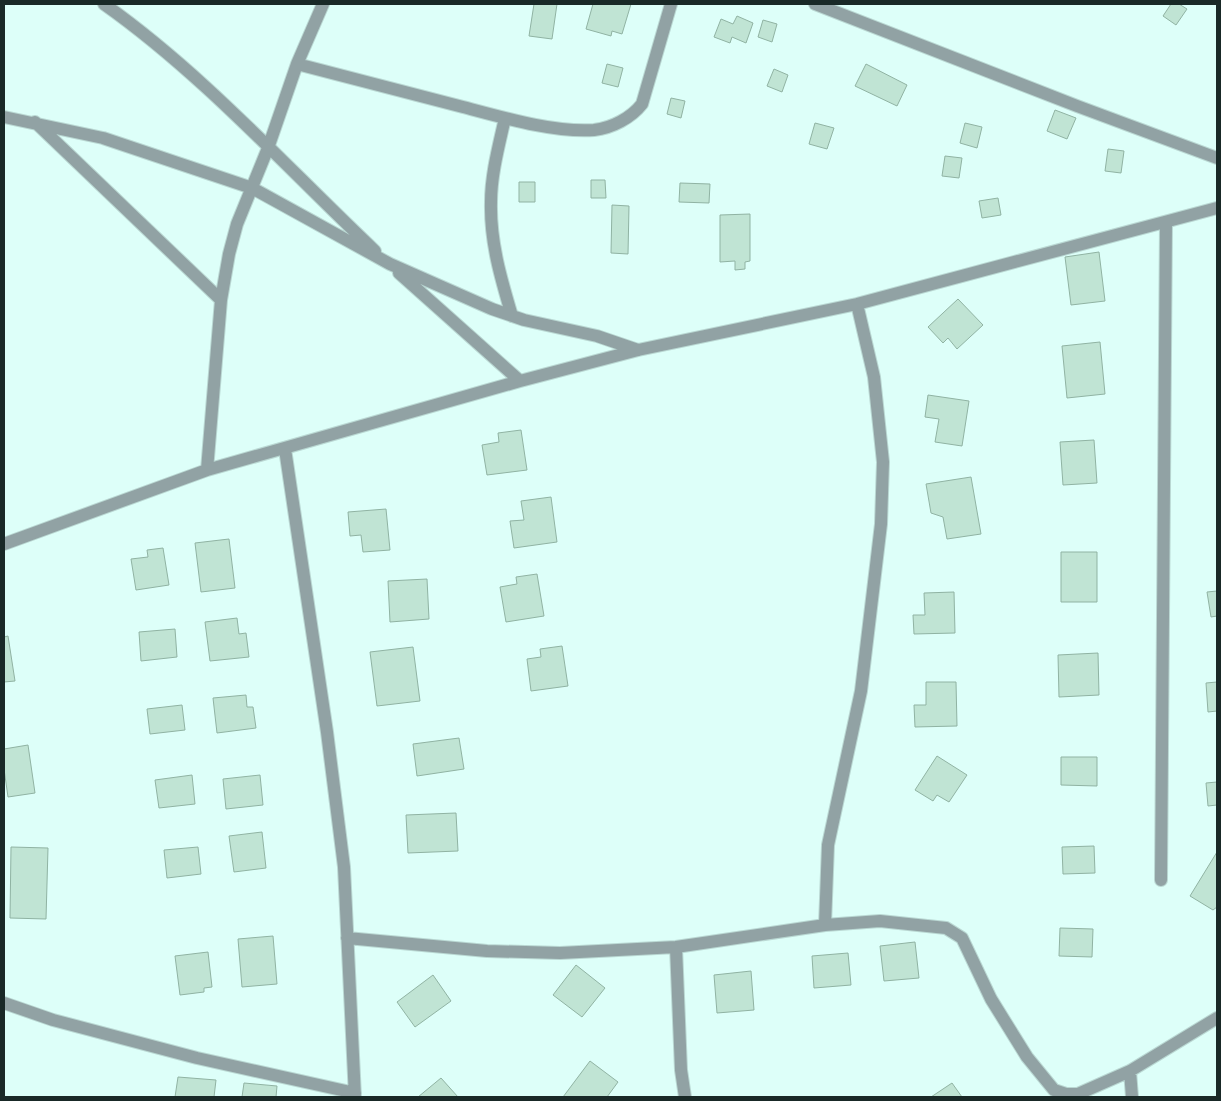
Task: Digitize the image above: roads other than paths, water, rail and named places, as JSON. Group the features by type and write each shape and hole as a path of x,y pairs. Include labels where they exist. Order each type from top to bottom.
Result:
{"street":[{"path":"104,4 143,31 186,68 390,264 520,381"},
{"path":"207,470 221,300 228,254 237,224 268,148 297,64 322,4"},
{"path":"297,64 504,118 570,130 595,130 614,125 634,114 642,104 671,4"},
{"path":"815,4 1077,106 1217,158"},
{"path":"4,117 103,138 252,188 390,264 512,316 597,336 638,350"},
{"path":"504,118 493,176 491,222 497,266 512,316"},
{"path":"34,122 221,300"},
{"path":"4,544 207,470 520,381 638,350 857,304 1217,208"},
{"path":"1161,880 1166,222"},
{"path":"825,925 828,845 861,691 881,524 883,462 874,377 857,304"},
{"path":"4,1003 53,1020 198,1058 355,1095 344,867 330,751 285,449"},
{"path":"346,938 496,951 560,953 676,947 825,925 880,921 946,928 962,938 1007,1027 1027,1057 1054,1090 1066,1094 1078,1094 1130,1071 1217,1018"},
{"path":"676,947 681,1070 685,1097"},
{"path":"1130,1071 1132,1097"}]}
